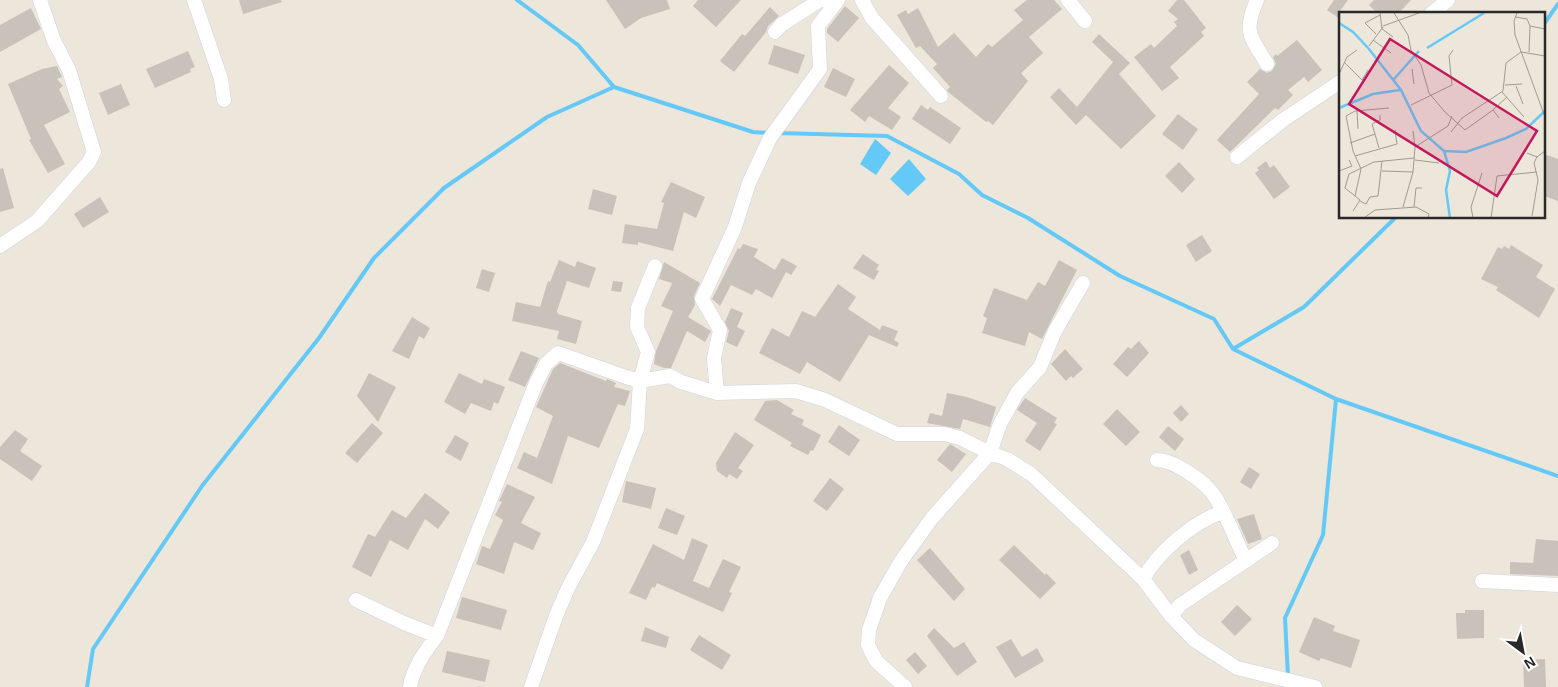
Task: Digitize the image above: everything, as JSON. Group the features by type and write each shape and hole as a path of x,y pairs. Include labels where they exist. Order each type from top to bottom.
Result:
{"street":[{"path":"0,246 37,221 89,162 94,152 69,70 54,41 40,0"},
{"path":"194,0 221,79 224,100"},
{"path":"775,32 781,25 820,0 838,0"},
{"path":"716,393 714,358 720,330 702,299 735,227 749,183 772,134 820,69 818,26 838,0"},
{"path":"862,0 872,18 941,96"},
{"path":"1068,0 1085,21"},
{"path":"1258,0 1248,24 1252,38 1267,64"},
{"path":"1433,12 1448,0"},
{"path":"1237,157 1284,120 1339,83"},
{"path":"531,687 556,616 568,588 593,542 637,429 640,381 648,352 637,327 638,308 655,266"},
{"path":"905,687 876,661 868,646 869,630 880,598 900,561 932,518 990,453 1000,424 1017,393 1040,367 1055,331 1083,283"},
{"path":"410,687 412,678 427,649 437,636 536,383 546,364 558,353 605,372 640,381 670,376 681,382 716,393 796,391 825,400 897,434 945,434 960,438 1007,459 1031,474 1142,578 1171,616 1194,640 1238,668 1315,687"},
{"path":"1157,460 1166,460 1191,474 1212,493 1246,560"},
{"path":"1142,578 1153,560 1166,552 1184,533 1205,518 1222,512"},
{"path":"1171,616 1180,605 1272,543"},
{"path":"1482,581 1558,585"},
{"path":"356,600 404,623 437,636"}],"water":[{"path":"875,139 891,153 876,175 860,164"},
{"path":"909,159 926,179 908,196 890,179"}],"building":[{"path":"239,0 281,0 282,2 243,14"},
{"path":"606,0 667,0 670,9 641,18 625,29"},
{"path":"698,0 741,0 716,27 693,6"},
{"path":"1027,0 1054,0 1062,9 1029,37 1043,53 1021,73 1028,81 993,125 988,121 986,122 948,92 947,90 950,87 933,68 937,64 920,46 916,48 897,15 906,10 908,14 918,8 938,47 954,33 976,57 988,44 992,47 1023,20 1014,10"},
{"path":"1177,0 1184,0 1206,28 1201,32 1204,36 1170,67 1179,78 1162,91 1134,57 1151,44 1154,48 1177,26 1174,22 1178,19 1168,11"},
{"path":"1334,0 1348,0 1339,12 1339,18 1327,10"},
{"path":"1374,0 1411,0 1400,12 1376,12 1369,5"},
{"path":"845,6 859,18 838,42 827,33 827,29"},
{"path":"770,7 779,16 768,26 766,32 734,72 720,61 742,34 745,36"},
{"path":"31,8 41,29 0,52 0,25"},
{"path":"1099,34 1130,63 1119,74 1156,116 1121,149 1086,115 1076,125 1050,97 1059,88 1077,107 1113,62 1092,42"},
{"path":"1297,40 1322,70 1308,82 1304,77 1288,90 1293,95 1278,110 1275,108 1230,152 1217,140 1259,94 1247,82 1260,69 1267,73 1272,71 1276,64 1273,57"},
{"path":"774,45 805,55 798,74 768,64"},
{"path":"188,51 195,67 190,69 191,72 155,88 146,69"},
{"path":"889,65 909,83 888,108 901,117 892,130 869,116 865,122 850,110"},
{"path":"57,66 62,77 57,79 63,86 59,89 70,112 44,125 65,164 48,173 29,140 31,139 8,84 42,69"},
{"path":"833,68 855,79 846,97 824,87"},
{"path":"121,84 130,105 108,115 99,93"},
{"path":"921,105 928,110 930,107 961,128 950,144 912,119"},
{"path":"1178,114 1198,129 1183,150 1162,134"},
{"path":"1546,155 1558,159 1558,201 1546,197"},
{"path":"1266,161 1270,168 1274,165 1290,187 1274,199 1255,173 1259,170 1257,168"},
{"path":"1179,162 1195,179 1182,193 1165,176"},
{"path":"3,168 14,208 0,212 0,169"},
{"path":"671,182 705,197 696,218 684,212 673,251 638,242 638,245 622,243 625,224 657,229 664,203 661,202"},
{"path":"593,189 617,196 612,215 588,209"},
{"path":"100,197 109,212 83,228 74,214"},
{"path":"1202,235 1212,251 1196,262 1186,245"},
{"path":"743,244 758,249 754,257 775,270 782,258 797,266 791,275 786,272 772,298 756,289 752,295 731,285 720,306 712,299 738,248 740,249"},
{"path":"1511,245 1543,265 1536,277 1555,289 1539,318 1496,290 1498,287 1481,279 1498,247 1502,249 1504,246 1509,249"},
{"path":"863,254 879,265 876,270 879,271 874,280 853,268"},
{"path":"559,260 575,267 577,261 596,268 589,288 567,281 557,311 558,314 582,321 576,344 557,339 559,331 512,321 516,302 540,307 548,281 550,282"},
{"path":"1059,260 1077,270 1042,339 1029,332 1025,346 982,333 987,318 983,316 994,288 1027,300 1038,282 1045,286"},
{"path":"664,262 700,283 694,296 695,305 688,317 711,331 705,342 687,331 671,368 664,368 654,364 656,351 673,311 661,306 672,283 659,279"},
{"path":"482,269 495,273 489,292 476,288"},
{"path":"613,281 623,282 621,292 611,291"},
{"path":"838,284 856,297 848,309 880,330 882,325 898,331 894,340 899,343 897,347 869,335 840,382 807,362 800,374 759,353 772,328 789,337 802,311 815,317"},
{"path":"731,308 743,313 737,327 745,331 737,347 726,342 729,331 725,322"},
{"path":"412,317 430,328 424,339 419,336 409,359 392,351"},
{"path":"1139,341 1149,353 1127,377 1113,364 1128,347 1131,349"},
{"path":"1065,349 1083,369 1073,378 1071,376 1066,381 1051,364"},
{"path":"521,351 539,358 525,387 508,380"},
{"path":"560,363 606,381 607,379 616,383 614,387 630,391 625,406 618,404 599,448 568,436 552,484 517,468 524,452 537,458 553,416 536,407 553,369"},
{"path":"369,373 396,387 378,422 357,396"},
{"path":"459,373 482,384 484,379 505,387 498,404 494,402 491,411 471,403 465,414 444,402"},
{"path":"947,393 967,397 996,407 990,427 963,419 960,429 927,423 930,413 942,416"},
{"path":"1025,398 1057,418 1054,423 1057,424 1040,451 1025,441 1037,423 1017,410"},
{"path":"777,400 794,410 791,414 804,420 802,425 821,435 813,451 811,450 808,455 790,446 792,443 754,420 765,401"},
{"path":"1181,405 1189,414 1181,422 1173,413"},
{"path":"1117,409 1140,432 1126,446 1103,424"},
{"path":"372,423 383,433 357,463 345,453"},
{"path":"839,425 860,440 849,456 828,442"},
{"path":"1168,426 1184,439 1175,451 1159,437"},
{"path":"15,430 28,439 20,451 42,466 32,481 0,459 0,447"},
{"path":"735,432 754,445 738,468 743,471 737,479 729,474 727,478 717,471 716,463"},
{"path":"455,435 469,443 461,461 445,452"},
{"path":"950,444 966,454 952,472 937,460"},
{"path":"1249,467 1260,474 1251,489 1240,482"},
{"path":"830,478 844,489 827,511 813,501"},
{"path":"626,481 656,488 651,509 622,502"},
{"path":"507,484 535,497 521,523 541,533 533,550 514,542 504,574 476,564 482,546 490,549 503,520 495,515 502,502 499,501"},
{"path":"425,493 450,512 438,529 425,519 408,550 390,540 371,577 352,567 368,534 375,537 392,510 406,518"},
{"path":"666,508 685,516 677,535 658,528"},
{"path":"1254,514 1262,539 1248,544 1237,519"},
{"path":"692,538 708,545 693,581 709,588 723,559 741,567 729,592 732,593 723,612 657,583 655,588 652,587 646,600 629,593 653,544 684,560"},
{"path":"1536,539 1558,541 1558,576 1510,574 1510,562 1533,563"},
{"path":"1014,545 1056,583 1040,599 999,560"},
{"path":"930,548 965,589 954,601 917,560"},
{"path":"1189,550 1198,570 1189,575 1180,555"},
{"path":"462,597 507,610 501,630 456,618"},
{"path":"1237,605 1252,619 1235,636 1221,622"},
{"path":"1465,610 1484,610 1484,638 1457,639 1456,613 1465,613"},
{"path":"1314,617 1335,626 1333,631 1360,640 1351,668 1321,658 1319,661 1299,652"},
{"path":"645,627 669,637 666,648 641,641"},
{"path":"934,628 954,648 964,642 977,662 957,676 927,636"},
{"path":"699,635 731,655 722,670 690,650"},
{"path":"1011,639 1022,657 1037,648 1044,661 1015,678 996,647"},
{"path":"447,651 490,660 485,682 442,672"},
{"path":"915,652 927,666 918,674 906,660"},
{"path":"1545,659 1546,687 1524,687 1523,660"}],"waterway":[{"path":"517,0 578,45 614,87 753,132 768,133"},
{"path":"1546,21 1558,4"},
{"path":"87,687 93,649 202,486 319,338 374,258 444,188 547,117 614,87"},
{"path":"778,133 887,136 959,174 982,195 1028,218 1120,276 1214,319 1233,349 1336,399 1558,476"},
{"path":"1233,349 1304,307 1394,219"},
{"path":"1288,677 1285,618 1323,535 1336,399"}]}
